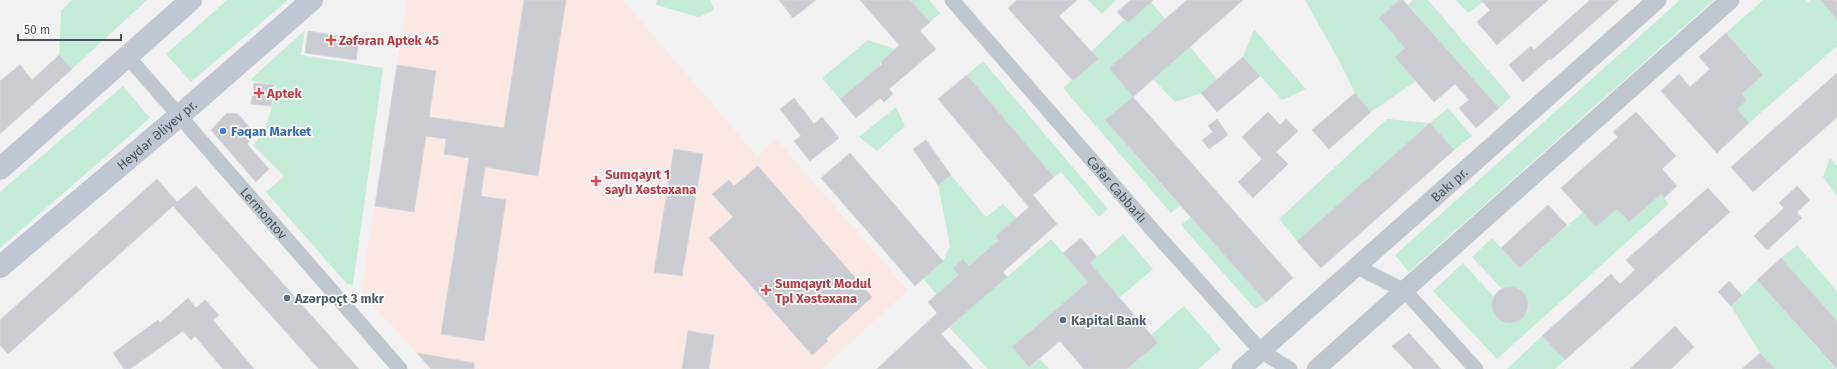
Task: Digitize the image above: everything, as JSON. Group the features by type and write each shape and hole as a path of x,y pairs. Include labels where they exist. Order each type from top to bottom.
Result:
{"main road":[{"path":"0,169 191,0"},
{"name":"Heydər Əliyev pr.","path":"0,267 179,116 312,0"}],"street":[{"name":"Cəfər Cabbarlı","path":"952,0 1157,235 1261,351 1290,369"},
{"name":"Bakı pr.","path":"1241,369 1657,0"},
{"path":"1316,369 1730,0"},
{"name":"Lermontov","path":"128,57 400,369"},
{"path":"1357,267 1405,290 1476,369"}],"shaded area":[{"name":"Sumqayıt 1 saylı Xəstəxana","path":"407,0 623,0 757,156 776,139 908,290 822,369 431,369 361,292"}],"green space":[{"path":"72,0 147,0 72,69 59,55 61,11"},
{"path":"227,0 288,0 191,82 166,54"},
{"path":"657,0 710,0 714,10 699,17 656,5"},
{"path":"910,0 929,0 940,13 930,22"},
{"path":"1088,0 1116,0 1102,14"},
{"path":"1305,0 1399,0 1379,18 1393,35 1415,39 1395,57 1416,81 1371,112 1355,93"},
{"path":"1413,0 1428,0 1511,97 1499,108 1408,5"},
{"path":"1456,0 1481,0 1483,2 1468,13"},
{"path":"1680,0 1714,0 1409,272 1395,255"},
{"path":"1763,0 1805,0 1808,3 1811,0 1820,0 1837,17 1837,46 1749,123 1737,109 1747,100 1742,94 1763,74 1726,33"},
{"path":"1151,2 1165,19 1109,68 1133,97 1106,121 1180,206 1171,213 1063,88 1097,59 1091,52 1124,20 1128,23"},
{"path":"1254,29 1306,89 1282,100 1243,57"},
{"path":"305,30 301,55 383,68 353,285 347,284 266,192 284,176 253,145 266,125 276,85 253,81 251,79"},
{"path":"868,40 895,49 881,62 879,67 840,99 822,78"},
{"path":"1190,47 1217,79 1201,93 1175,102 1153,79"},
{"path":"983,61 1108,209 1099,217 1061,172 1054,177 967,75"},
{"path":"123,86 150,118 0,248 0,192"},
{"path":"896,107 905,126 877,151 859,137"},
{"path":"1448,108 1472,136 1454,150 1430,123"},
{"path":"1387,119 1430,123 1297,241 1279,219"},
{"path":"1830,158 1837,166 1837,196 1823,177"},
{"path":"951,175 986,217 1003,204 1017,218 996,236 999,240 979,277 963,259 954,268 959,275 937,295 923,278 943,261 950,246 938,185"},
{"path":"1649,181 1669,204 1497,359 1433,291 1463,263 1494,297 1493,310 1497,318 1504,322 1513,322 1521,318 1527,312 1529,305 1524,295 1519,290 1514,288 1502,289 1472,257 1492,238 1520,268 1583,212 1596,227 1617,209 1629,222 1652,202"},
{"path":"1191,217 1266,302 1255,309 1181,225"},
{"path":"1123,234 1153,269 1119,298 1098,273 1013,347 1029,367 1040,359 1049,369 988,369 949,327 1051,239 1080,272"},
{"path":"1797,245 1837,291 1837,321 1781,258"},
{"path":"1757,280 1836,369 1775,369 1760,353 1731,306"},
{"path":"1184,306 1221,349 1198,369 1128,369 1136,362 1151,335"},
{"path":"1542,336 1565,360 1555,369 1507,369"}],"building":[{"path":"524,0 566,0 538,176 485,167 481,196 506,200 484,341 441,334 469,158 444,154 446,139 426,136 414,212 375,206 397,65 436,71 429,117 504,128"},
{"path":"779,0 816,0 793,18"},
{"path":"860,0 910,0 930,22 920,31 936,49 889,89 893,94 884,102 880,98 856,118 840,99 882,64 881,62 899,45"},
{"path":"1017,0 1077,0 1059,16 1098,59 1073,81 1008,8"},
{"path":"1131,0 1153,0 1128,23 1117,12"},
{"path":"1187,0 1243,0 1133,97 1109,68"},
{"path":"1399,0 1403,0 1499,108 1476,128 1459,108 1469,100 1455,84 1434,102 1395,57 1405,48 1379,18"},
{"path":"1481,0 1548,0 1497,45 1477,22 1490,10"},
{"path":"1590,0 1619,0 1551,60 1549,59 1523,82 1509,65 1531,46 1534,50"},
{"path":"1820,0 1837,0 1837,19"},
{"path":"308,31 359,39 356,60 305,53"},
{"path":"1726,33 1763,75 1742,94 1747,100 1737,109 1749,123 1717,153 1661,91 1679,74 1690,87 1710,69 1699,57"},
{"path":"59,55 72,69 0,134 0,81 20,65 32,80"},
{"path":"1243,57 1260,76 1217,112 1201,93"},
{"path":"1837,73 1837,117 1753,192 1731,167"},
{"path":"967,75 1054,177 1033,195 1057,224 1003,272 1007,277 941,334 973,369 877,369 937,313 928,302 959,275 953,268 963,259 969,266 999,240 996,236 1029,207 938,99"},
{"path":"254,83 274,85 271,106 251,104"},
{"path":"1355,93 1371,112 1329,149 1312,130"},
{"path":"1133,97 1293,278 1266,302 1105,120"},
{"path":"794,98 814,124 822,117 839,138 810,161 794,141 801,136 780,109"},
{"path":"1268,112 1280,125 1286,119 1298,131 1276,152 1288,164 1253,198 1238,182 1262,159 1242,137"},
{"path":"1636,112 1676,156 1662,169 1677,186 1664,198 1661,194 1629,222 1617,209 1596,227 1561,188 1618,137 1613,132"},
{"path":"227,113 238,114 256,135 247,144 269,169 256,182 211,130"},
{"path":"1217,119 1228,135 1209,149 1202,140 1213,132 1208,126"},
{"path":"1430,123 1454,150 1321,268 1297,241"},
{"path":"926,140 951,175 938,185 913,149"},
{"path":"674,149 703,154 682,276 654,272"},
{"path":"850,153 943,261 915,286 821,178"},
{"path":"758,166 872,297 826,339 828,341 812,355 709,238 733,217 712,194 729,180 734,186"},
{"path":"157,179 177,202 196,186 359,369 319,369 173,206 8,354 0,345 0,320"},
{"path":"1797,186 1810,200 1797,212 1802,218 1767,250 1754,236 1784,208 1779,203"},
{"path":"1708,188 1730,212 1565,360 1542,336 1611,274 1620,284 1635,270 1626,260"},
{"path":"1548,205 1567,225 1520,268 1501,248"},
{"name":"Kapital Bank","path":"1081,238 1097,257 1090,263 1158,343 1127,369 1084,369 1060,341 1029,367 1012,347 1088,282 1063,253"},
{"path":"1781,258 1837,321 1837,369 1757,280"},
{"path":"1729,281 1742,295 1731,306 1718,292"},
{"path":"1510,287 1520,290 1525,295 1528,305 1525,315 1520,320 1510,323 1500,320 1495,315 1492,305 1495,295 1500,290"},
{"path":"188,298 196,308 205,300 219,315 213,320 254,369 223,369 195,336 191,340 183,331 130,369 124,369 113,353 158,320 160,323"},
{"path":"1675,326 1694,347 1671,369 1630,369"},
{"path":"688,331 714,335 709,369 682,369"},
{"path":"1409,333 1441,369 1414,369 1392,346"},
{"path":"417,353 474,363 474,369 431,369"},
{"path":"1760,353 1775,369 1742,369"}],"place":[{"name":"Zəfəran Aptek 45","path":"331,40"},
{"name":"Aptek","path":"259,93"},
{"name":"Fəqan Market","path":"223,131"},
{"name":"Sumqayıt 1 saylı Xəstəxana","path":"596,181"},
{"name":"Sumqayıt Modul Tpl Xəstəxana","path":"766,290"},
{"name":"Azərpoçt 3 mkr","path":"287,298"},
{"name":"Kapital Bank","path":"1063,320"}]}
